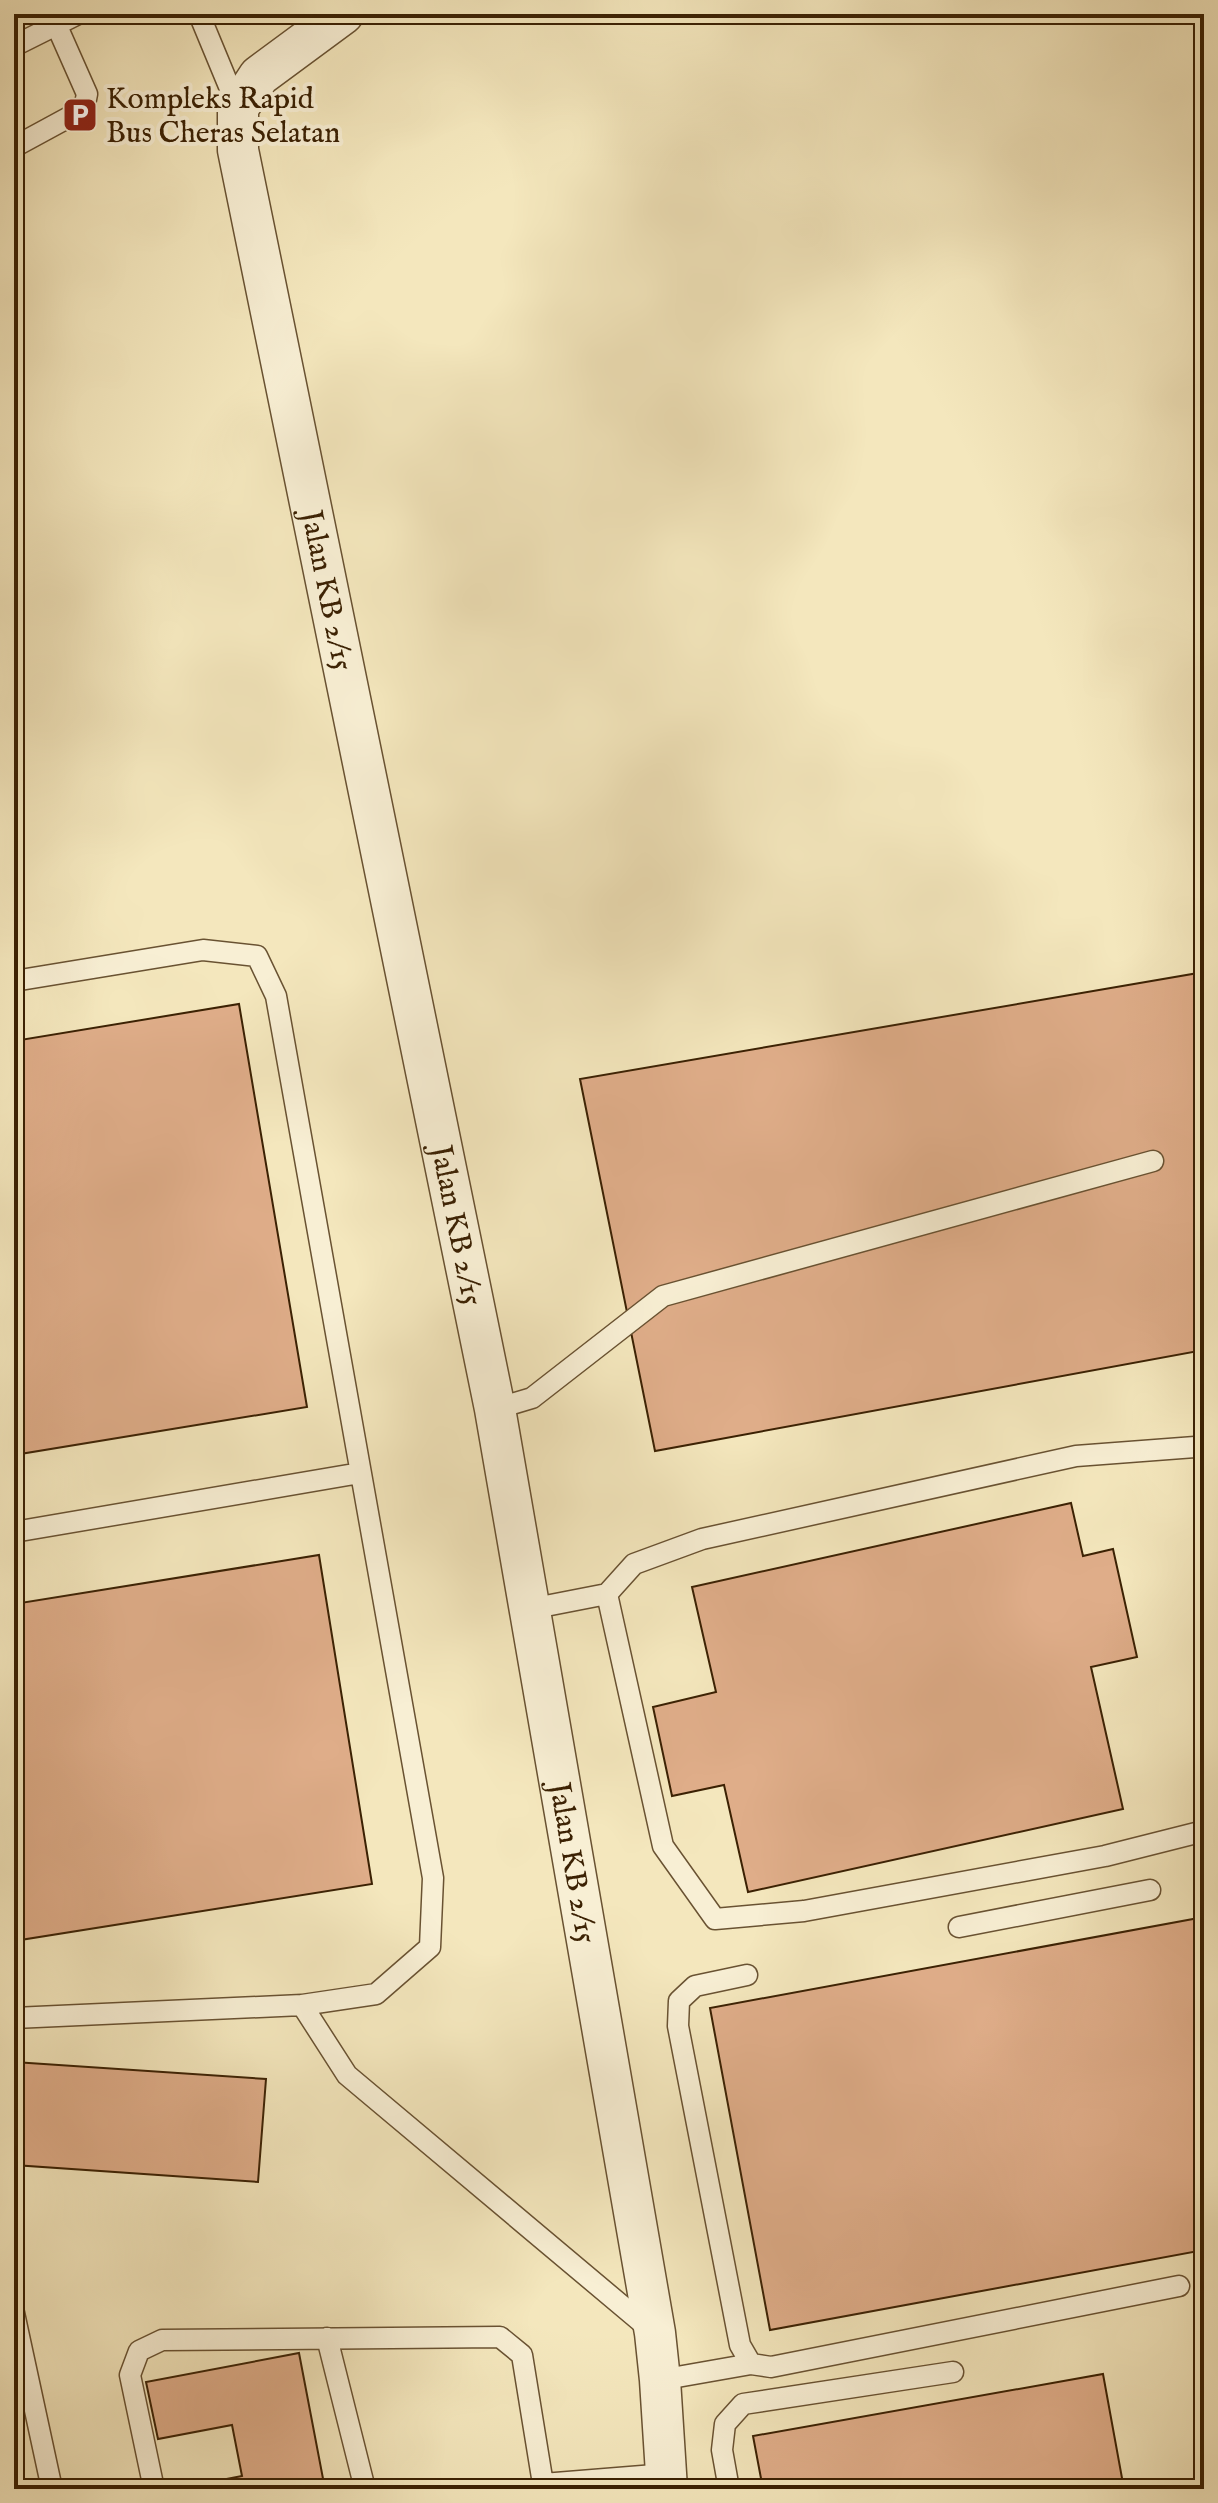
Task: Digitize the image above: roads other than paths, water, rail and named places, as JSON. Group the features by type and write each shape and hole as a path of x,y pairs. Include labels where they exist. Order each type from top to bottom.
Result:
{"street":[{"path":"238,108 259,76 343,14"},
{"name":"Jalan KB 2/15","path":"238,108 238,150 495,1409 655,2333 667,2482"}],"lane":[{"path":"14,46 78,14"},
{"path":"199,14 238,108"},
{"path":"14,147 84,109 87,102 87,94 56,24"},
{"path":"14,981 203,950 257,956 276,996 433,1878 430,1947 376,1994 302,2005 14,2018"},
{"path":"495,1409 532,1398 663,1296 1153,1161"},
{"path":"530,1609 607,1594 634,1564 702,1539 1076,1456 1195,1447 1204,1452"},
{"path":"14,1532 360,1473"},
{"path":"607,1594 663,1846 715,1919 819,1908 1105,1856 1204,1831"},
{"path":"959,1927 1150,1890"},
{"path":"747,1975 695,1986 679,2001 678,2026 740,2345 751,2364"},
{"path":"302,2005 347,2075 655,2333"},
{"path":"660,2380 751,2364 771,2367 1179,2286"},
{"path":"14,2313 52,2489"},
{"path":"154,2489 130,2375 139,2351 162,2340 500,2337 522,2355 544,2486 667,2482"},
{"path":"327,2338 365,2489"},
{"path":"729,2489 722,2450 725,2424 743,2404 953,2372"}],"place":[{"name":"Kompleks Rapid Bus Cheras Selatan","path":"80,115"}]}
